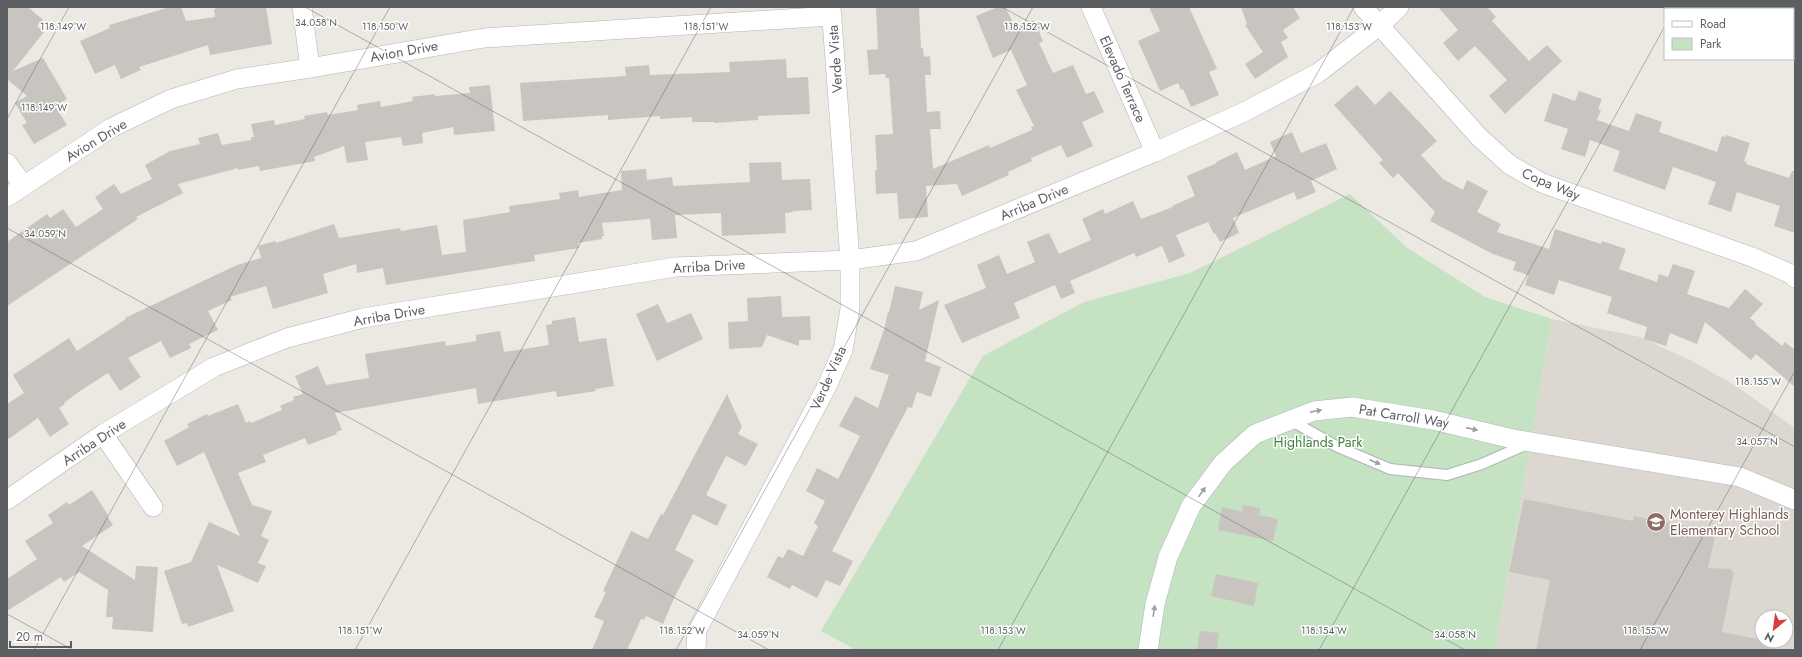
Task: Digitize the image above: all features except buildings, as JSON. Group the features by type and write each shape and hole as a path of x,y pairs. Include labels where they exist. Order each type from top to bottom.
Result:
{"street":[{"path":"302,7 310,68"},
{"name":"Elevado Terrace","path":"1091,7 1155,152"},
{"name":"Copa Way","path":"1363,7 1479,136 1510,165 1542,183 1752,257 1791,274 1795,278"},
{"name":"Arriba Drive","path":"7,500 104,434 214,367 287,338 363,318 675,267 850,260 916,251 1155,152 1244,112 1318,74 1380,25 1399,7"},
{"name":"Avion Drive","path":"7,197 111,128 171,99 237,78 310,68 484,38 831,12"},
{"name":"Verde Vista","path":"696,650 697,630 826,388 843,350 850,309 850,260 831,12"},
{"path":"7,163 24,186"},
{"name":"Pat Carroll Way","path":"1148,650 1155,604 1168,557 1191,506 1223,462 1255,434 1314,411 1352,408 1434,420 1532,442 1740,476 1795,500"},
{"path":"104,434 153,507"}],"lane":[{"path":"1290,420 1338,446 1390,469 1447,475 1482,464 1532,442"}],"shaded area":[{"name":"Monterey Highlands Elementary School","path":"1552,319 1640,337 1690,360 1736,386 1795,428 1795,650 1495,650"}],"green space":[{"name":"Highlands Park","path":"1350,194 1406,247 1485,297 1552,319 1495,650 856,650 821,631 983,356 1084,302 1190,273"}],"place":[{"name":"Monterey Highlands Elementary School","path":"1656,522"}]}
